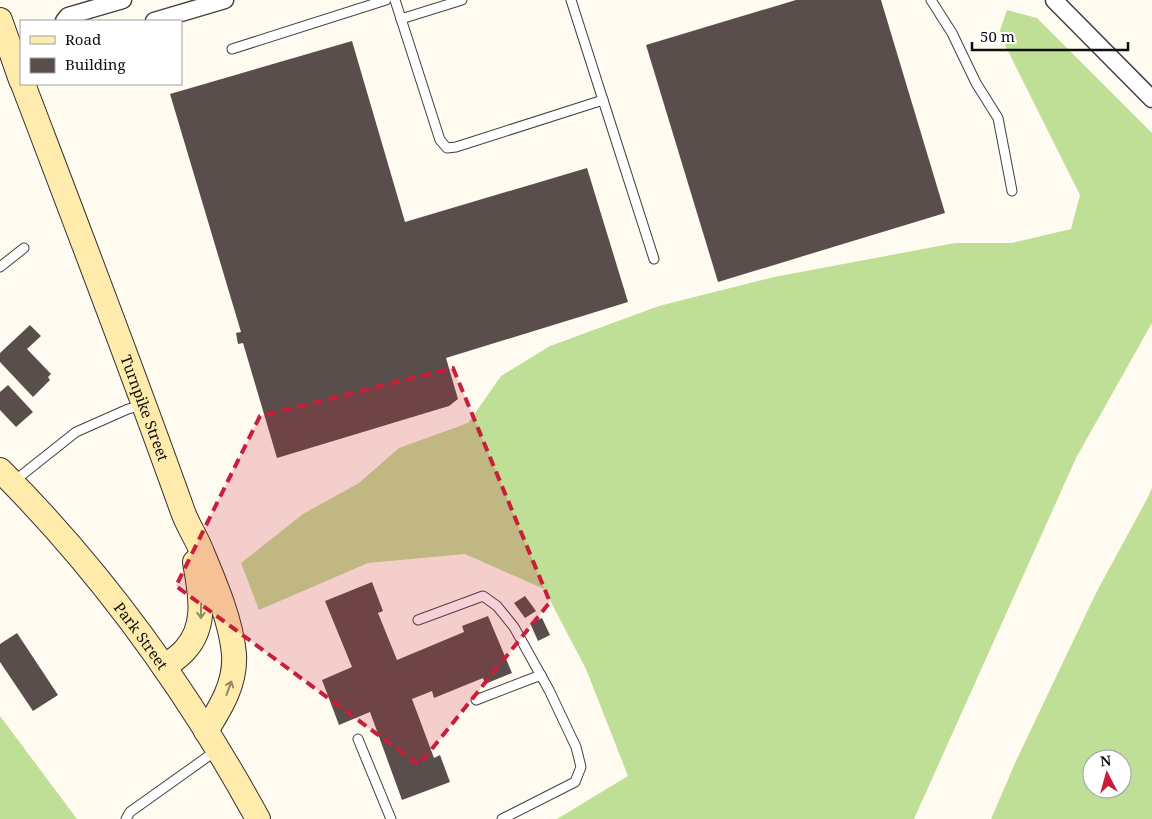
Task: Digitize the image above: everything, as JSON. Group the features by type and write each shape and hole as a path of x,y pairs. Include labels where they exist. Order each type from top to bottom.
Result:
{"street":[{"path":"65,20 68,16 123,0"},
{"path":"157,20 225,0"},
{"path":"1054,0 1152,99"},
{"path":"0,20 16,49 20,74"},
{"name":"Turnpike Street","path":"23,85 145,405 189,528 200,548 220,598 234,654 234,676 212,740"},
{"name":"Park Street","path":"6,476 41,511 83,559 121,607 164,667 212,740 258,819"},
{"path":"164,667 184,651 196,636 201,619 201,600 189,528"}],"lane":[{"path":"232,49 386,0"},
{"path":"395,0 440,140 447,148 456,147 603,100"},
{"path":"401,19 462,0"},
{"path":"571,0 654,259"},
{"path":"931,0 952,33 976,83 998,118 1012,191"},
{"path":"0,267 24,248"},
{"path":"6,476 76,432 128,408 145,405"},
{"path":"418,620 483,596 497,606 514,628 541,675 576,747 581,767 575,782 502,819"},
{"path":"476,700 541,675"},
{"path":"358,738 391,819"},
{"path":"126,819 130,812 212,740"}],"highlighted area":[{"path":"453,368 550,602 419,765 176,586 260,416"}],"green space":[{"path":"1007,10 1037,18 1152,133 1152,323 1076,458 914,819 557,819 628,776 586,669 544,589 465,554 368,563 259,610 241,563 303,514 359,483 399,448 468,423 501,376 550,346 659,306 774,277 955,243 1012,243 1071,229 1080,195 999,33"},
{"path":"1152,488 1152,819 991,819 1016,761 1096,593"},
{"path":"0,716 77,819 0,819"}],"building":[{"path":"796,0 881,0 945,213 718,282 646,45"},
{"path":"352,41 405,222 587,168 628,302 446,358 458,399 449,406 277,458 243,343 238,344 236,333 241,332 170,94"},
{"path":"30,325 41,336 27,349 51,374 48,377 50,380 33,397 0,362 0,353"},
{"path":"8,385 33,412 16,427 0,410 0,392"},
{"path":"372,582 383,611 378,613 397,660 464,632 462,626 488,616 512,673 485,684 483,678 434,698 432,691 412,699 434,758 440,755 450,782 402,800 370,712 339,725 322,680 352,667 325,601"},
{"path":"525,596 536,611 525,618 514,603"},
{"path":"542,618 550,635 538,641 530,623"},
{"path":"17,633 58,695 33,711 0,662 0,644"}]}
